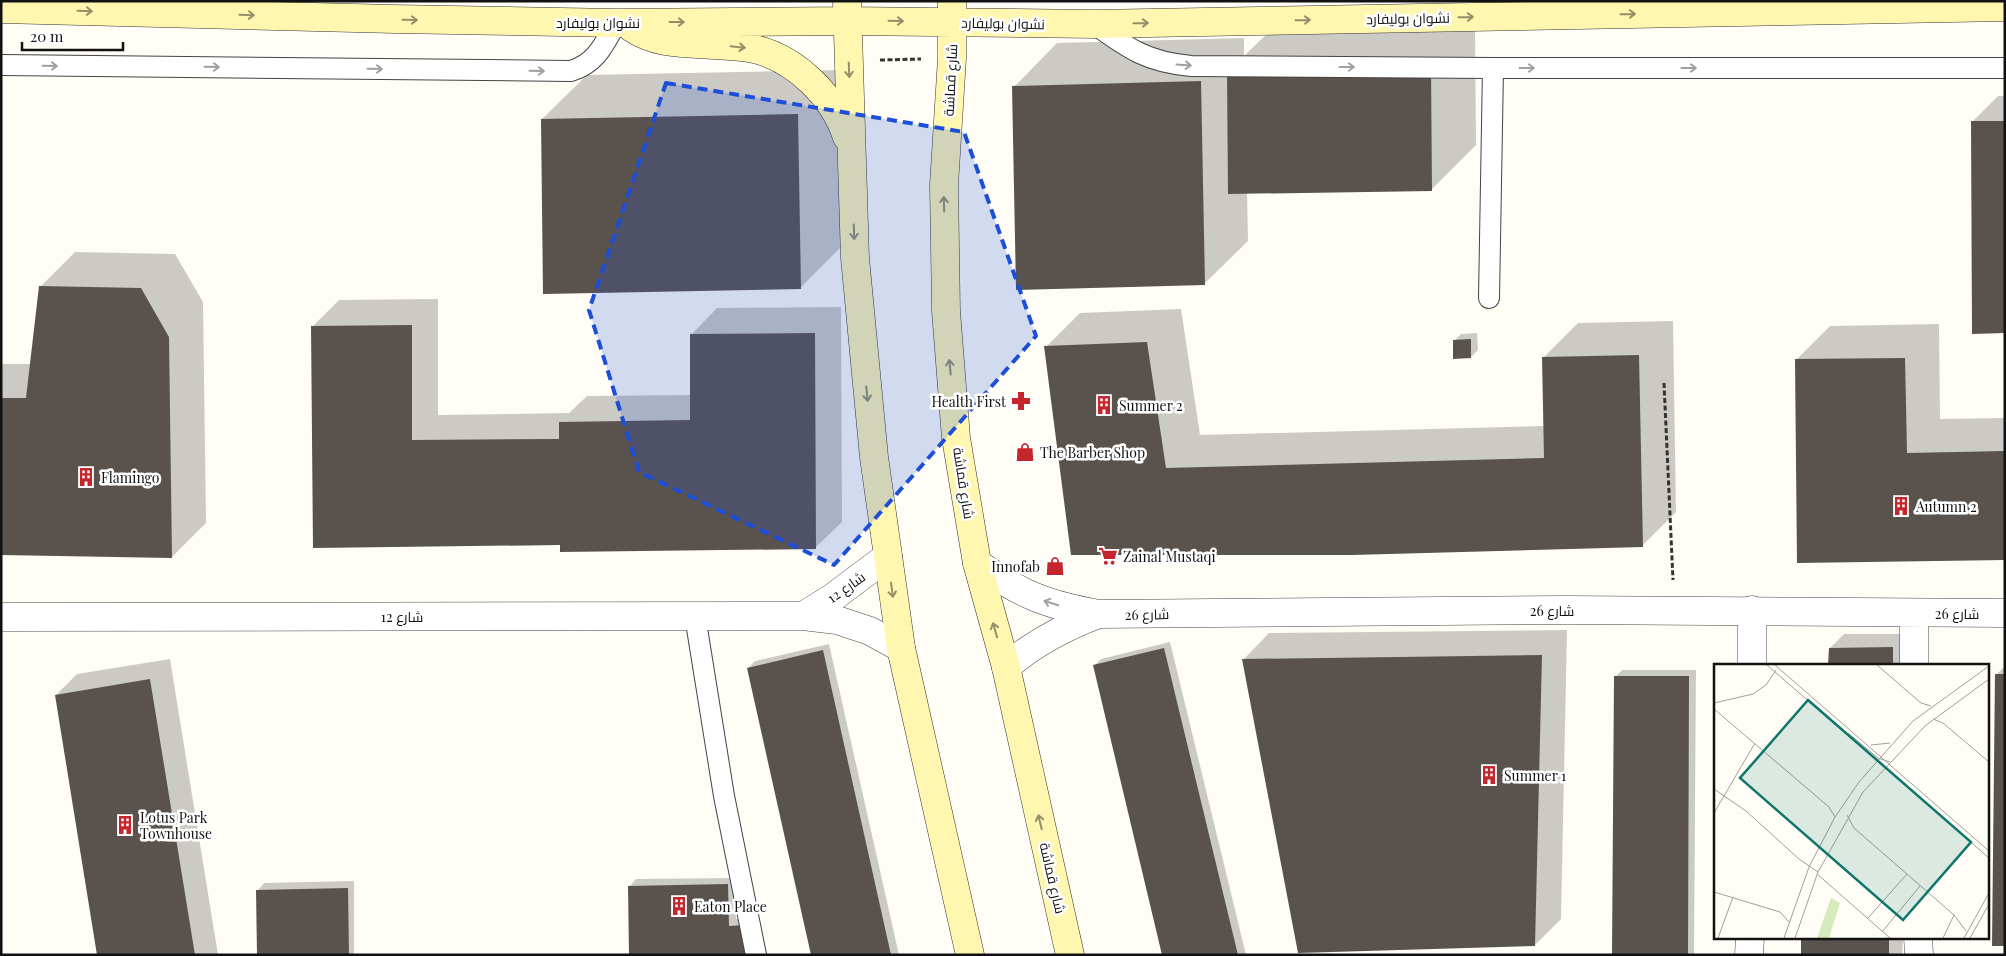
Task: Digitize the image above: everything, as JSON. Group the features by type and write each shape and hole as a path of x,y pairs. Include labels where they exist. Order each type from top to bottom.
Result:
{"street":[{"name":"نشوان بوليفارد","path":"1,9 47,5 394,20 620,22 847,11 952,12 1094,24 2005,7"},
{"path":"847,11 855,258 874,457 901,648 970,955"},
{"name":"شارع قماشة","path":"952,12 952,58 944,185 946,311 956,438 977,563 1006,668 1070,955"},
{"path":"620,22 658,40 754,49 782,60 802,74 825,95 842,122 851,151"},
{"name":"شارع 12","path":"803,616 853,583 888,556"},
{"name":"شارع 26","path":"977,563 1003,582 1033,597 1066,608 1099,614 1566,610 2005,613"},
{"path":"1752,610 1752,664"},
{"path":"1914,613 1914,664"},
{"name":"شارع 26","path":"1006,668 1026,650 1049,636 1074,623 1099,614"},
{"name":"شارع 12","path":"1,617 803,616 838,620 862,628 901,648"},
{"path":"1750,938 1750,955"},
{"path":"1918,938 1919,955"}],"lane":[{"path":"1,65 571,71 584,67 594,59 620,22"},
{"path":"1094,24 1125,46 1146,57 1168,64 1200,66 2005,68"},
{"path":"1489,298 1493,68"},
{"path":"695,616 724,796 756,955"}],"path":[{"path":"1664,383 1674,611"}],"highlighted area":[{"path":"666,83 964,132 1036,336 834,565 639,472 589,310"}],"building":[{"path":"1431,69 1432,191 1228,194 1227,72"},
{"path":"1201,81 1205,285 1016,290 1012,86"},
{"path":"798,114 801,289 543,294 541,119"},
{"path":"1971,121 2005,121 2005,333 1972,334"},
{"name":"Flamingo","path":"39,286 141,288 169,337 172,558 1,555 1,398 26,398"},
{"path":"412,325 412,440 559,439 559,422 690,420 690,334 815,333 816,549 560,552 560,545 313,548 311,326"},
{"path":"1471,339 1471,358 1453,359 1453,340"},
{"path":"1147,342 1166,468 1544,458 1542,357 1639,355 1643,547 1352,555 1071,555 1044,346"},
{"name":"Autumn 2","path":"1905,358 1907,453 2005,451 2005,560 1797,563 1795,359"},
{"path":"1893,647 1893,664 1828,664 1829,648"},
{"path":"1164,648 1238,955 1162,955 1093,665"},
{"path":"823,650 891,955 811,955 747,668"},
{"name":"Summer 1","path":"1542,655 1535,946 1298,953 1242,659"},
{"path":"1995,674 2005,674 2005,946 1992,946"},
{"path":"1614,676 1689,676 1688,955 1612,955"},
{"name":"Lotus Park Townhouse","path":"150,679 195,955 97,955 55,695"},
{"name":"Eaton Place","path":"728,884 729,926 744,925 745,955 629,955 628,886"},
{"path":"348,888 349,955 257,955 256,890"},
{"path":"1801,938 1889,938 1889,955 1801,955"}],"place":[{"name":"Health First","path":"1021,401"},
{"name":"Summer 2","path":"1104,405"},
{"name":"The Barber Shop","path":"1025,452"},
{"name":"Flamingo","path":"86,477"},
{"name":"Autumn 2","path":"1901,506"},
{"name":"Zainal Mustaqi","path":"1108,556"},
{"name":"Innofab","path":"1055,566"},
{"name":"Summer 1","path":"1489,775"},
{"name":"Lotus Park Townhouse","path":"125,825"},
{"name":"Eaton Place","path":"679,906"}]}
